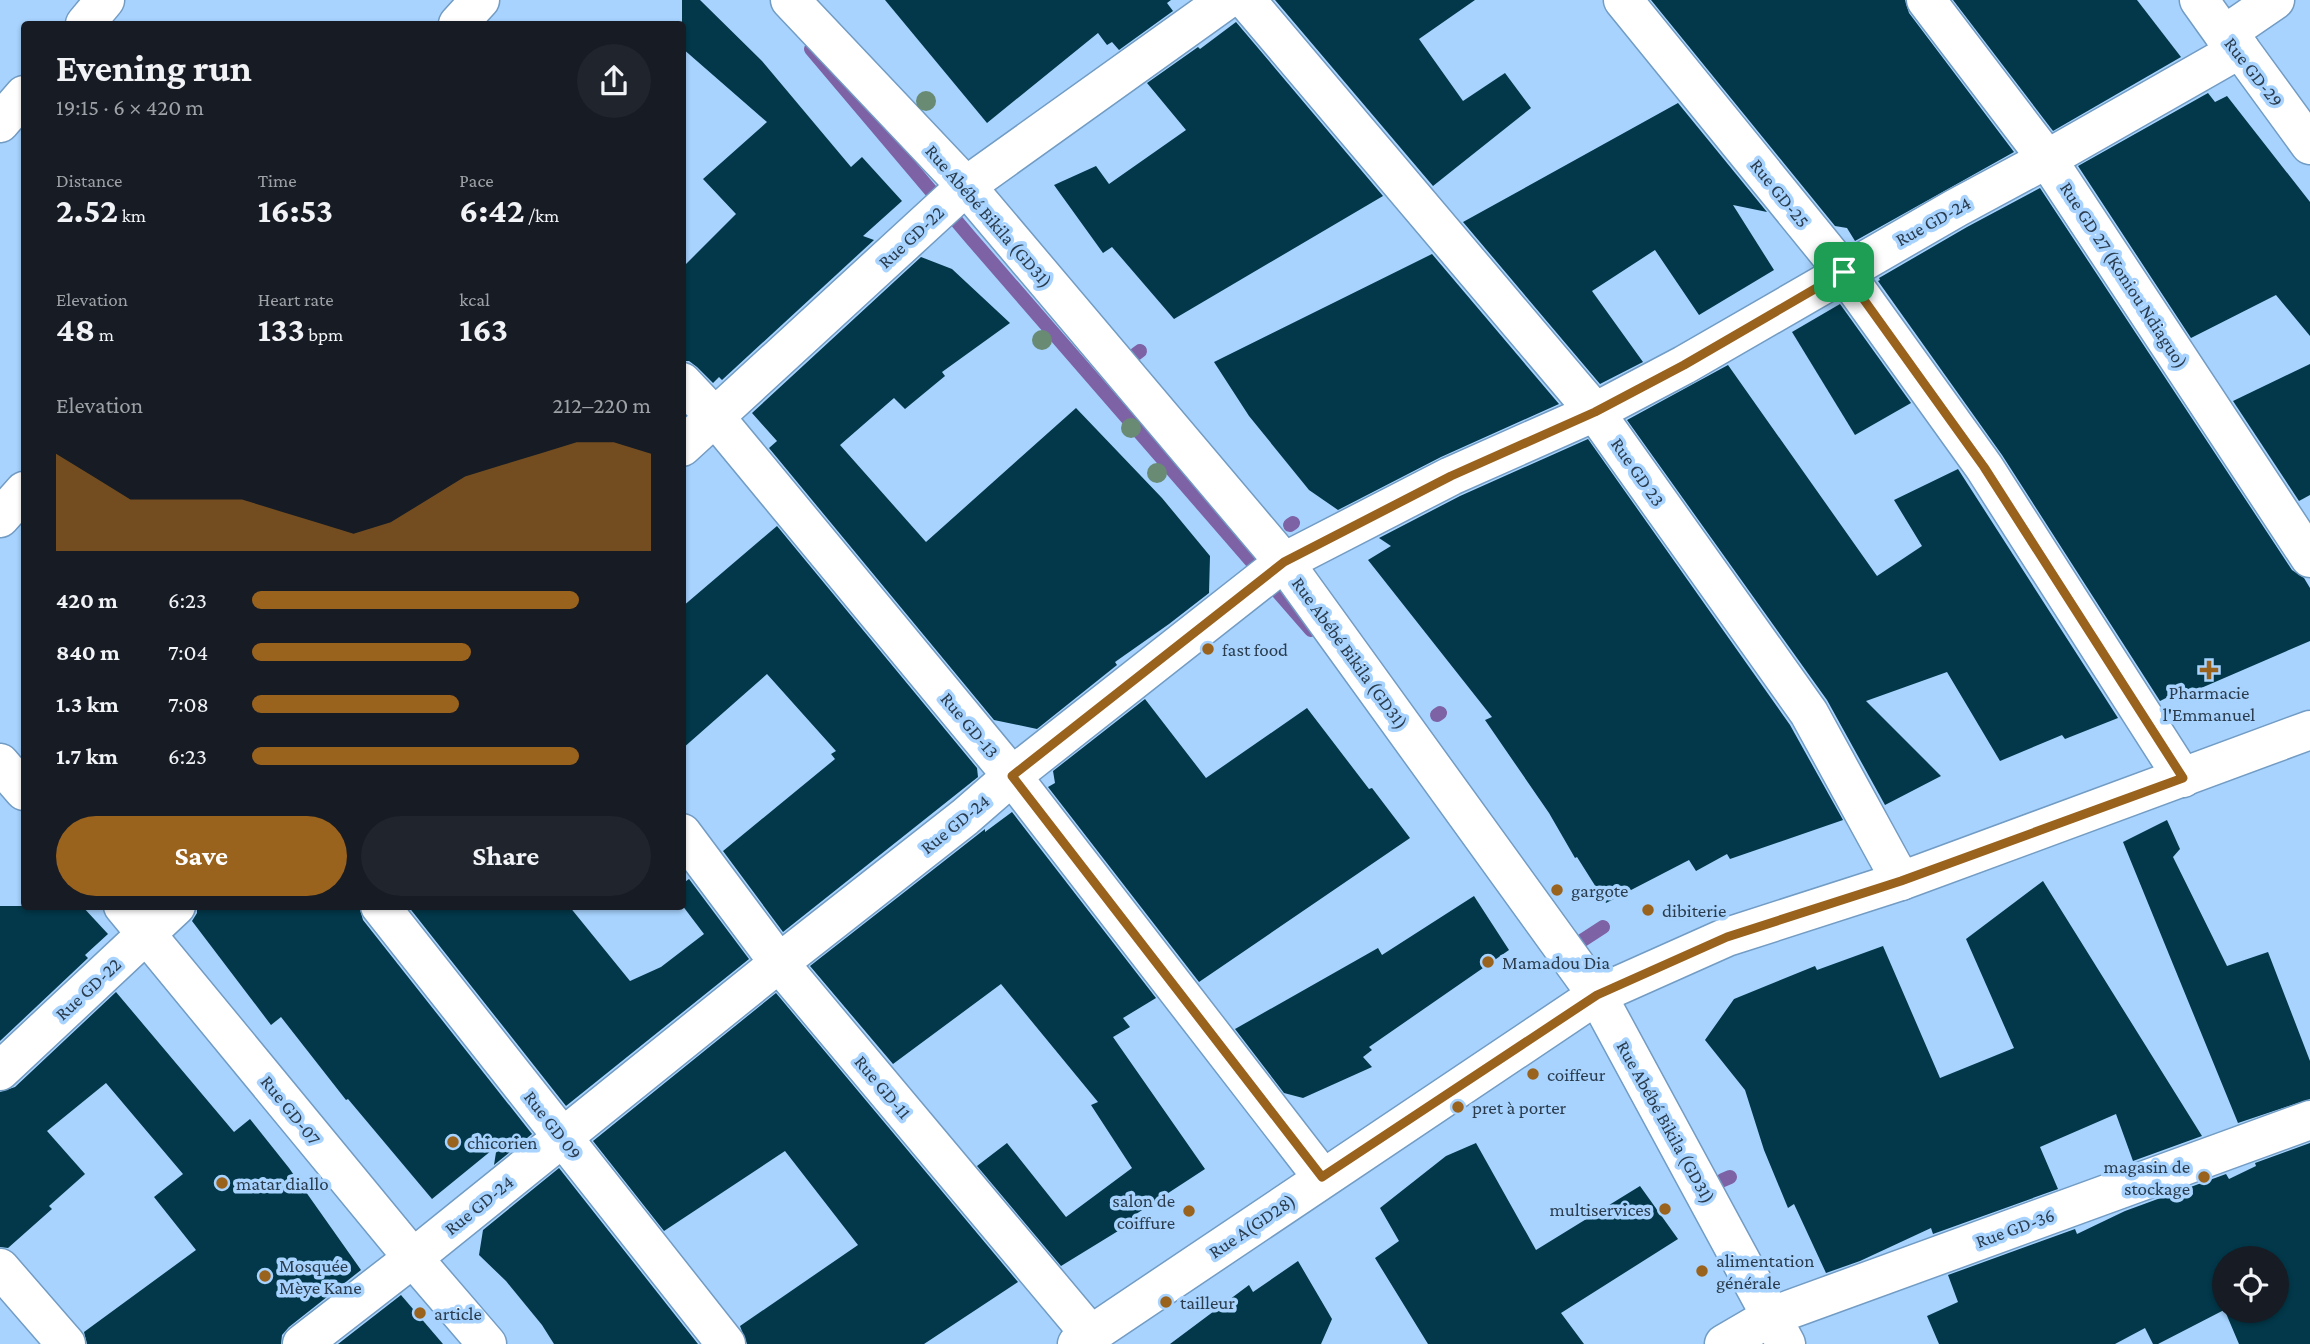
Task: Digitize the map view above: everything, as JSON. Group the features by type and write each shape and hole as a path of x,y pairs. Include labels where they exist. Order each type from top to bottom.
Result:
{"street":[{"path":"88,21 105,0"},
{"path":"461,21 480,0"},
{"name":"Rue Abébé Bikila (GD31)","path":"790,0 966,186 1284,562 1597,995 1779,1330"},
{"name":"Rue GD-22","path":"686,443 966,186 1226,0"},
{"name":"Rue GD 23","path":"1246,0 1595,412 1809,713 1901,881"},
{"name":"Rue GD-25","path":"1623,0 1844,272 1984,467 2183,778"},
{"name":"Rue GD 27 (Koniou Ndiaguo)","path":"1926,0 2047,159 2310,558"},
{"name":"Rue GD-29","path":"2199,0 2310,145"},
{"name":"Rue GD-24","path":"302,1344 1284,562 1451,476 1595,412 1684,365 1956,208 2047,159 2232,42 2275,0"},
{"path":"0,123 21,98"},
{"name":"Rue GD-13","path":"686,386 715,417 1012,776 1322,1177"},
{"name":"Rue A(GD28)","path":"1084,1339 1597,995 1727,937 1901,881 2310,730"},
{"path":"0,763 21,788"},
{"name":"Rue GD-11","path":"686,838 779,963 1084,1339"},
{"name":"Rue GD-22","path":"0,1070 134,920 164,910"},
{"name":"Rue GD 09","path":"383,910 726,1344"},
{"name":"Rue GD-07","path":"134,920 487,1344"},
{"name":"Rue GD-36","path":"1724,1344 1779,1330 2310,1120"},
{"path":"0,1268 66,1344"}],"building":[{"path":"682,0 700,0 762,61 851,167 862,157 902,201 863,236 874,240 722,380 719,377 713,383 697,367 686,361 686,264 736,214 703,179 767,122 686,51 686,21 682,21"},
{"path":"885,0 1171,0 1167,3 1173,11 1119,50 1112,42 1107,45 1098,33 987,123"},
{"path":"1275,0 1475,0 1419,39 1463,101 1505,73 1531,108 1433,186"},
{"path":"1651,0 1905,0 1909,13 2014,152 1855,241 1847,228 1835,226"},
{"path":"1953,0 2137,0 2181,57 2053,131"},
{"path":"1236,22 1383,196 1174,319 1112,247 1103,253 1054,185 1096,166 1109,184 1186,130 1147,83"},
{"path":"2208,93 2215,102 2227,96 2310,202 2310,336 2276,295 2191,338 2078,166"},
{"path":"1678,103 1767,212 1733,205 1774,270 1699,315 1655,250 1592,291 1643,362 1600,384 1463,222"},
{"path":"2040,188 2292,570 2304,578 2310,588 2310,641 2171,701 2168,697 2160,701 2002,455 1878,281 1967,227"},
{"path":"1432,254 1559,404 1441,457 1338,510 1309,490 1249,416 1214,362"},
{"path":"921,257 952,269 1010,323 942,372 945,376 905,409 894,398 840,445 926,542 1076,408 1162,498 1210,556 1209,593 1115,662 1117,665 1037,729 994,720 769,448 777,441 752,413"},
{"path":"1840,304 1911,403 1855,435 1792,332"},
{"path":"2310,364 2310,495 2299,501 2233,401"},
{"path":"1728,365 1877,576 1922,546 1894,500 1958,469 2118,718 2065,739 2062,735 2000,761 1947,672 1866,701 1941,776 1885,805 1827,700 1627,420"},
{"path":"1588,439 1790,725 1843,820 1730,859 1727,854 1696,871 1689,860 1606,903 1485,720 1492,717 1368,560 1391,546 1379,538 1460,496"},
{"path":"777,526 977,768 978,777 783,932 723,851 835,759 831,754 836,751 767,674 686,745 686,604"},
{"path":"1145,699 1206,778 1307,708 1410,838 1199,982 1048,787 1055,783 1053,771"},
{"path":"1012,812 1156,998 1123,1018 1130,1027 1113,1037 1205,1169 1133,1216 1136,1220 1061,1266 977,1166 1007,1143 1066,1217 1132,1168 1091,1105 1098,1102 1001,984 893,1064 810,966 985,829 985,832"},
{"path":"2167,820 2180,849 2173,857 2227,966 2268,952 2310,1061 2310,1099 2238,1123 2123,842"},
{"path":"689,879 749,959 566,1106 411,910 572,910 630,981 661,967 704,934 686,910 686,881"},
{"path":"2043,881 2202,1136 2133,1161 2116,1114 2040,1147 2058,1189 1933,1234 1931,1228 1860,1261 1826,1273 1794,1204 1788,1208 1764,1150 1745,1090 1705,1040 1734,999 1815,966 1817,970 1883,946 1940,1078 2014,1048 1966,939"},
{"path":"1474,896 1509,950 1369,1047 1372,1050 1363,1057 1372,1067 1303,1098 1284,1093 1235,1029 1378,948 1382,955"},
{"path":"0,906 21,906 21,910 86,910 108,934 85,955 88,958 0,1041"},
{"path":"197,910 360,910 363,920 532,1134 494,1165 497,1146 432,1199 348,1099 346,1100 281,1017 271,1025 192,921"},
{"path":"116,992 234,1132 250,1119 289,1168 361,1270 289,1327 282,1335 281,1344 87,1344 84,1332 196,1250 154,1197 183,1174 106,1083 47,1131 85,1174 49,1206 52,1209 8,1248 0,1247 0,1092 15,1087"},
{"path":"776,993 1018,1282 924,1344 747,1344 740,1326 858,1245 785,1151 664,1231 593,1141"},
{"path":"1476,1143 1536,1250 1640,1186 1678,1239 1561,1313 1584,1344 1428,1344 1375,1258 1399,1241 1380,1208 1446,1156"},
{"path":"2310,1143 2310,1344 2239,1344 2230,1323 2289,1323 2289,1246 2212,1246 2212,1316 2158,1344 2153,1344 2145,1328 2115,1344 1939,1344 1927,1316 1958,1302 1948,1275 2075,1229 2077,1234 2125,1211 2226,1174 2229,1179 2256,1166 2255,1163"},
{"path":"559,1168 698,1344 554,1344 506,1281 479,1255 483,1230"},
{"path":"1298,1261 1332,1319 1321,1344 1170,1344 1249,1285 1253,1292"},
{"path":"401,1295 443,1344 338,1344"}],"waterway":[{"path":"811,49 970,237 1311,630"},
{"path":"1136,354 1140,351"},
{"path":"1566,951 1603,927"},
{"path":"1723,1180 1730,1177"}],"place":[{"name":"fast food","path":"1208,649"},
{"name":"Pharmacie l'Emmanuel","path":"2209,670"},
{"name":"gargote","path":"1557,890"},
{"name":"dibiterie","path":"1648,910"},
{"name":"Mamadou Dia","path":"1488,962"},
{"name":"coiffeur","path":"1533,1074"},
{"name":"pret à porter","path":"1458,1107"},
{"name":"chicorien","path":"453,1142"},
{"name":"magasin de stockage","path":"2204,1177"},
{"name":"matar diallo","path":"222,1183"},
{"name":"multiservices","path":"1665,1209"},
{"name":"salon de coiffure","path":"1189,1211"},
{"name":"alimentation générale","path":"1702,1271"},
{"name":"Mosquée Mèye Kane","path":"265,1276"},
{"name":"tailleur","path":"1166,1302"},
{"name":"article","path":"420,1313"}],"route":[{"path":"1844,272 1984,467 2183,778 1901,881 1727,937 1597,995 1322,1177 1012,776 1284,562 1451,476 1595,412 1684,365 1844,272"}]}
